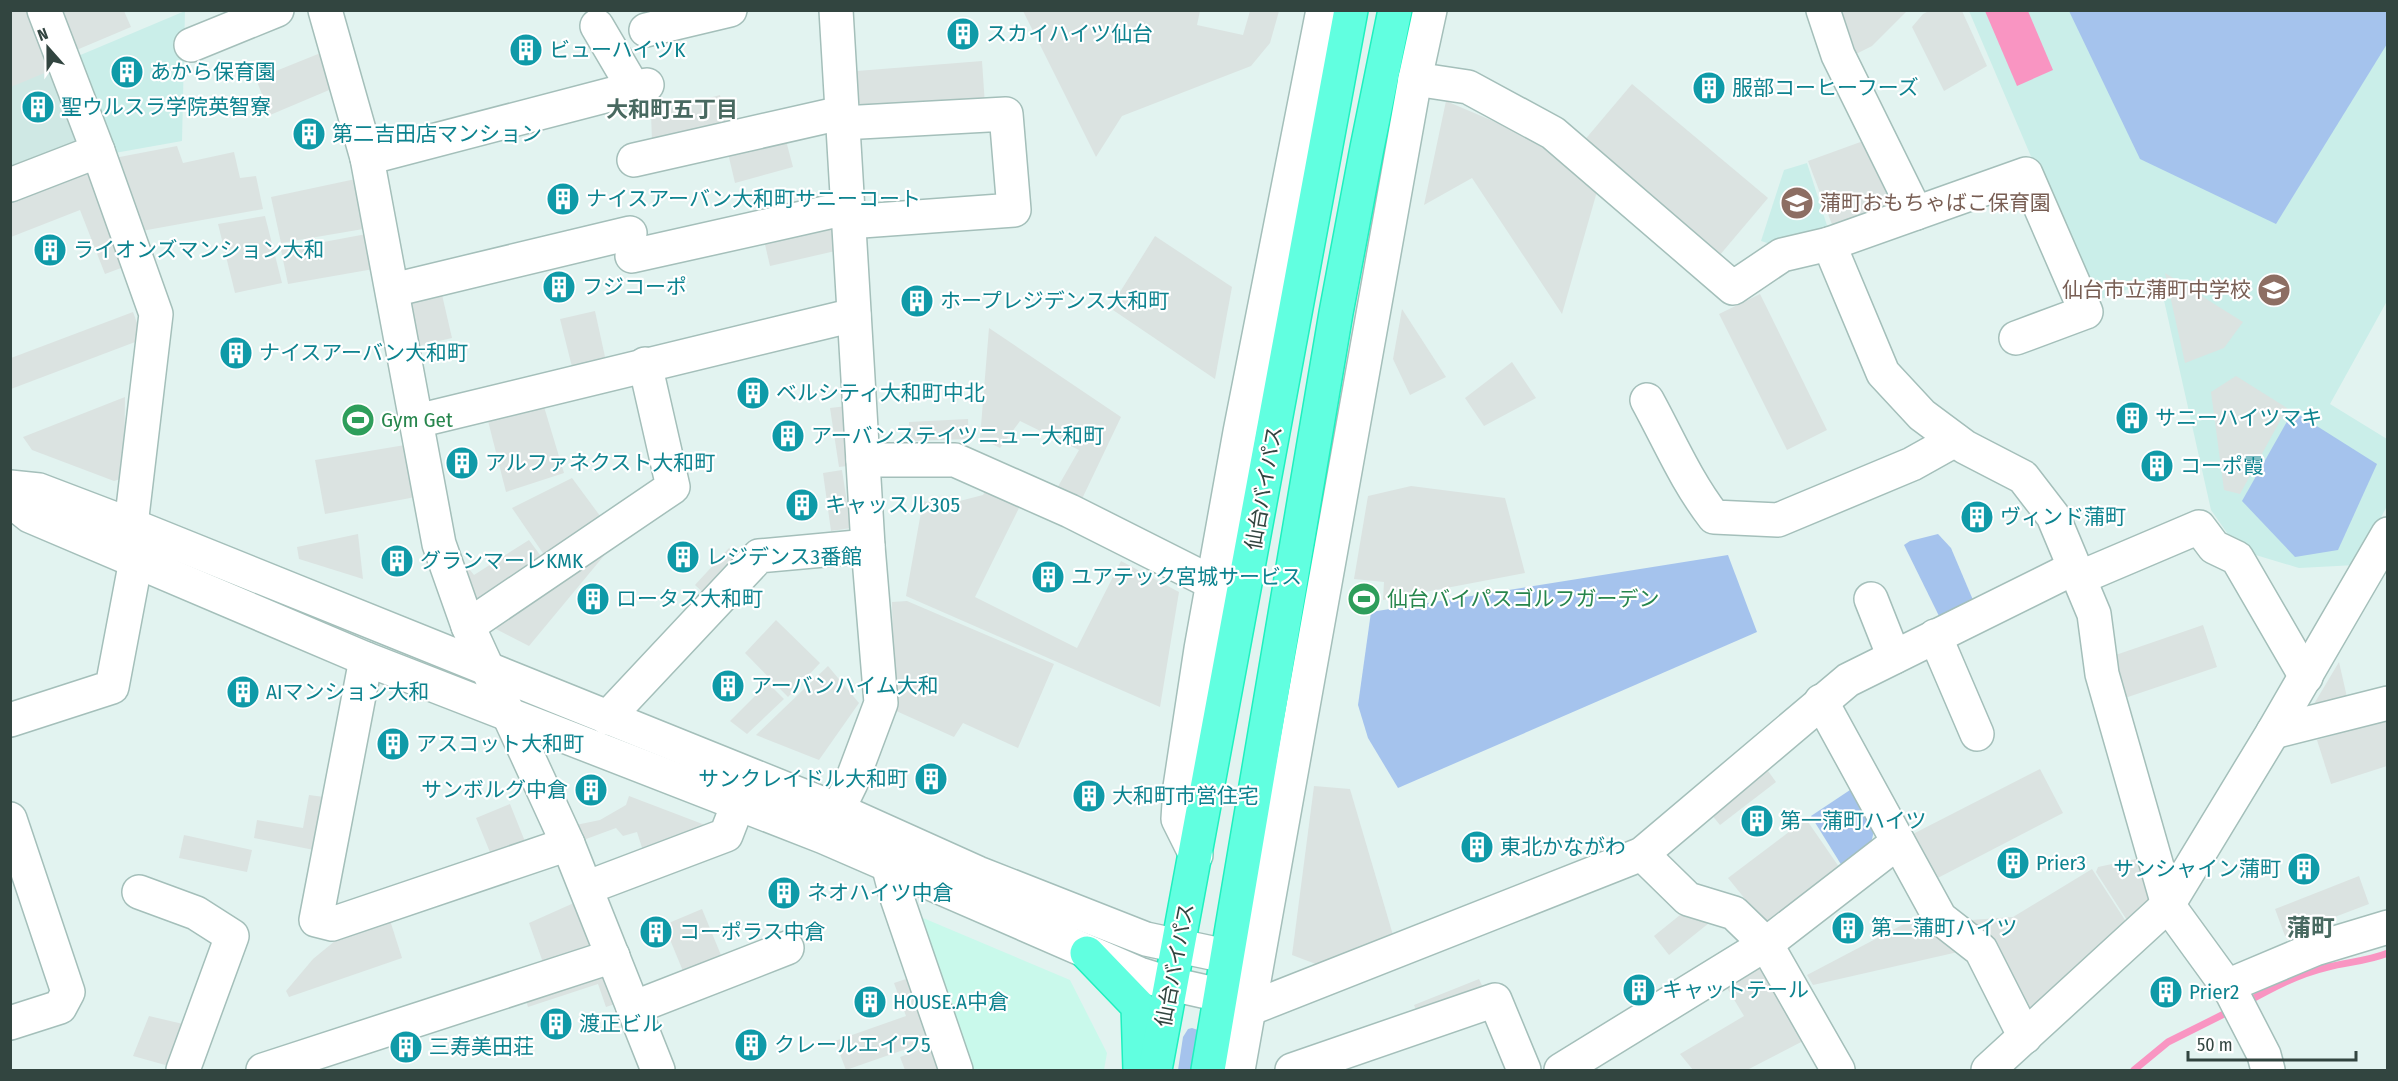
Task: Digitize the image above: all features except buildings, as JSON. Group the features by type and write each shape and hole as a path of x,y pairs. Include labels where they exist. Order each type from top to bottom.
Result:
{"highway":[{"name":"仙台バイパス","path":"1155,1071 1351,10"},
{"name":"仙台バイパス","path":"1237,1069 1220,995 1336,313 1395,10"},
{"path":"1087,953 1138,1005 1140,1071"}],"street":[{"path":"44,10 98,151 156,314 131,525"},
{"path":"191,45 278,10"},
{"path":"325,10 367,158 439,544 468,626 586,888 633,1008 651,1069"},
{"path":"646,30 730,10"},
{"path":"831,824 851,783 881,703 868,546 836,10"},
{"path":"1196,855 1178,819 1180,787 1213,583 1267,291 1323,10"},
{"path":"1237,1069 1415,79 1430,10"},
{"path":"1823,10 1838,55 1916,213"},
{"path":"367,158 640,87 597,26"},
{"path":"1415,79 1468,87 1552,133 1733,288 1782,255 1829,244 2026,174 2086,312 2016,338"},
{"path":"393,290 631,244 847,215 1014,210 1006,114 842,118 634,160"},
{"path":"10,185 98,151"},
{"path":"1829,244 1883,374 1922,415 1955,440 2023,477 2053,516 2094,614 2102,674 2168,905 2229,989 2264,1055 2268,1071"},
{"path":"417,421 854,315"},
{"path":"468,626 673,487 645,364"},
{"path":"1647,400 1695,492 1714,517 1778,520 1912,464 1955,440"},
{"path":"863,460 955,460 1070,511 1213,583"},
{"path":"10,487 39,490 131,525 607,718 831,824 888,866 1087,953 1172,984 1220,995"},
{"path":"10,500 30,516 366,659 738,804 831,824 881,829 978,873 1146,939 1226,956"},
{"path":"1249,1009 1642,854 1848,680 1935,636 2076,573 2199,527 2214,547 2237,558 2306,676"},
{"path":"607,718 759,556 868,546"},
{"path":"1988,1071 2168,905 2384,547"},
{"path":"10,720 112,687 136,560"},
{"path":"1871,599 1894,657"},
{"path":"1935,636 1977,734"},
{"path":"366,659 316,920 332,924 568,844"},
{"path":"1821,701 1940,918 1981,950 2025,1037"},
{"path":"2273,732 2388,704"},
{"path":"586,888 726,835 738,804"},
{"path":"10,819 68,992 60,1007 10,1023"},
{"path":"881,829 888,866 956,1071"},
{"path":"1561,1071 1766,944 1898,842"},
{"path":"1642,854 1688,899 1734,914 1766,944 1838,1071"},
{"path":"139,892 196,913 232,936 183,1071"},
{"path":"2229,989 2315,949 2388,927"},
{"path":"633,1008 788,948"},
{"path":"263,1071 612,956"},
{"path":"1292,1071 1495,1000 1524,1071"}],"shaded area":[{"path":"1931,10 1962,11 1987,66 1944,91 1912,27 1923,14"},
{"path":"11,11 32,11 80,137 76,146 11,172"},
{"path":"11,11 32,11 54,69 11,87"},
{"path":"50,11 124,11 131,27 67,54"},
{"path":"185,11 182,141 109,154 71,59"},
{"path":"1023,11 1200,11 1197,25 1243,35 1250,11 1279,11 1270,43 1251,66 1122,116 1096,157"},
{"path":"1841,11 1907,11 1872,46 1852,56"},
{"name":"仙台市立蒲町中学校","path":"1969,11 2387,11 2387,301 2330,404 2387,439 2387,506 2356,565 2299,568 2239,550 2211,510 2159,278 2093,302"},
{"path":"1985,11 2028,11 2053,70 2017,86"},
{"path":"2069,11 2387,11 2387,44 2276,224 2140,159"},
{"path":"328,50 341,85 270,115 256,79"},
{"path":"982,61 985,105 877,113 859,103 857,71"},
{"path":"1632,84 1768,198 1719,256 1583,142"},
{"path":"720,95 726,123 652,141 651,114"},
{"path":"1446,101 1533,138 1598,188 1562,314 1472,178 1424,205"},
{"path":"784,133 793,167 735,183 727,149"},
{"path":"1866,140 1892,208 1834,230 1808,161"},
{"path":"177,146 183,163 234,152 240,178 256,176 263,209 136,232 109,159"},
{"name":"蒲町おもちゃばこ保育園","path":"1807,163 1830,235 1785,249 1761,241 1784,170"},
{"path":"78,170 96,179 129,265 105,274 80,210 11,237 11,196"},
{"path":"365,177 375,227 281,243 271,197"},
{"path":"265,216 282,283 235,293 218,224"},
{"path":"838,225 844,249 770,266 763,236"},
{"path":"377,232 385,267 288,284 281,250"},
{"path":"1155,236 1232,287 1215,379 1110,308"},
{"path":"2165,273 2243,322 2224,348 2185,363"},
{"path":"440,286 452,338 414,347 403,295"},
{"path":"1760,294 1827,430 1787,450 1719,314"},
{"path":"1402,309 1446,377 1410,395 1393,359"},
{"path":"595,311 607,366 574,375 560,319"},
{"path":"133,312 143,339 11,389 11,358"},
{"path":"989,328 1121,417 1081,501 1056,490 1079,450 1020,421 1000,448 980,438"},
{"path":"1512,362 1536,398 1484,426 1465,398"},
{"path":"2236,376 2287,408 2240,494 2224,490 2211,392"},
{"path":"125,397 124,478 114,481 32,450 23,437"},
{"path":"542,400 564,473 506,492 486,413"},
{"path":"847,406 856,465 839,467 830,408"},
{"path":"2293,411 2377,464 2338,550 2295,557 2242,501"},
{"path":"968,419 969,439 910,441 909,422"},
{"path":"411,444 421,496 325,514 315,460"},
{"path":"842,470 851,528 831,531 823,473"},
{"path":"572,478 606,524 549,562 512,508"},
{"path":"989,485 1021,504 975,597 1077,648 1121,561 1179,592 1160,707 906,596 923,501 944,505 983,495"},
{"path":"1411,486 1505,498 1525,573 1383,600 1384,582 1354,579 1368,496"},
{"path":"358,534 363,579 299,559 297,547"},
{"path":"1938,534 1951,548 1973,600 1939,616 1904,545 1910,541"},
{"path":"529,540 546,563 471,605 453,549 474,575"},
{"path":"603,548 607,552 529,646 494,628"},
{"path":"729,548 741,560 708,597 695,585"},
{"path":"1728,555 1757,632 1398,788 1368,738 1358,705 1371,612"},
{"path":"907,601 1054,664 1018,748 963,723 954,737 894,710 892,602"},
{"path":"776,620 820,663 788,697 745,653"},
{"path":"2203,625 2217,667 2119,700 2104,659"},
{"path":"2339,662 2349,706 2308,714"},
{"path":"828,666 859,703 819,760 756,735"},
{"path":"768,683 784,699 747,734 730,721"},
{"path":"2387,719 2387,766 2331,784 2317,740"},
{"path":"2040,769 2063,813 1932,881 1909,836"},
{"path":"1768,771 1776,782 1720,825 1711,814"},
{"path":"1314,786 1350,789 1393,935 1321,966 1292,955"},
{"path":"1853,788 1874,831 1870,847 1842,866 1811,816"},
{"path":"309,795 324,797 314,850 254,838 257,820 303,828"},
{"path":"629,796 713,828 645,857 637,832 623,836 616,828 578,842 571,826 600,820 626,805"},
{"path":"510,804 528,849 494,862 476,818"},
{"path":"1806,819 1846,877 1771,931 1728,878"},
{"path":"184,835 252,850 247,872 179,858"},
{"path":"2145,857 2160,898 2132,928 2096,872 2098,867"},
{"path":"2092,869 2134,934 2038,1021 1983,933 1971,920 2013,917"},
{"path":"2359,876 2369,904 2285,936 2275,909"},
{"path":"576,902 597,948 546,971 529,923"},
{"path":"702,909 723,960 685,976 664,925"},
{"path":"1685,911 1709,923 1669,955 1654,936"},
{"path":"388,914 402,958 289,997 286,991 313,959 341,936"},
{"path":"1923,914 1958,952 1813,985 1807,975"},
{"path":"916,915 1070,980 1107,1053 1104,1070 972,1070"},
{"path":"1764,961 1805,1040 1747,1070 1693,1070 1680,1054 1744,1016 1724,983"},
{"path":"605,974 615,1004 606,1007 598,984 528,1007 524,994"},
{"path":"909,978 932,1040 846,1070 835,1041 906,1016 894,983"},
{"path":"1479,979 1485,992 1420,1019 1414,1005"},
{"path":"149,1016 183,1024 176,1068 133,1056"},
{"path":"1192,1028 1200,1033 1195,1070 1178,1070 1183,1037 1188,1029"},
{"path":"932,1045 941,1070 905,1070 900,1057"}],"waterway":[{"path":"2245,1003 2306,973 2388,953"},
{"path":"2134,1070 2168,1042 2230,1011"}],"place":[{"name":"スカイハイツ仙台","path":"963,34"},
{"name":"ビューハイツK","path":"526,50"},
{"name":"あから保育園","path":"127,72"},
{"name":"服部コーヒーフーズ","path":"1709,88"},
{"name":"聖ウルスラ学院英智寮","path":"38,107"},
{"name":"第二吉田店マンション","path":"309,134"},
{"name":"ナイスアーバン大和町サニーコート","path":"563,199"},
{"name":"蒲町おもちゃばこ保育園","path":"1797,203"},
{"name":"ライオンズマンション大和","path":"50,250"},
{"name":"フジコーポ","path":"559,287"},
{"name":"仙台市立蒲町中学校","path":"2274,290"},
{"name":"ホープレジデンス大和町","path":"917,301"},
{"name":"ナイスアーバン大和町","path":"236,353"},
{"name":"ベルシティ大和町中北","path":"753,393"},
{"name":"サニーハイツマキ","path":"2132,418"},
{"name":"Gym Get","path":"358,420"},
{"name":"アーバンステイツニュー大和町","path":"788,436"},
{"name":"アルファネクスト大和町","path":"462,463"},
{"name":"コーポ霞","path":"2157,466"},
{"name":"キャッスル305","path":"802,505"},
{"name":"ヴィンド蒲町","path":"1977,517"},
{"name":"レジデンス3番館","path":"683,557"},
{"name":"グランマーレKMK","path":"397,561"},
{"name":"ユアテック宮城サービス","path":"1048,577"},
{"name":"ロータス大和町","path":"593,599"},
{"name":"仙台バイパスゴルフガーデン","path":"1364,599"},
{"name":"アーバンハイム大和","path":"728,686"},
{"name":"AIマンション大和","path":"243,692"},
{"name":"アスコット大和町","path":"393,744"},
{"name":"サンクレイドル大和町","path":"931,779"},
{"name":"サンボルグ中倉","path":"591,790"},
{"name":"大和町市営住宅","path":"1089,796"},
{"name":"第一蒲町ハイツ","path":"1757,821"},
{"name":"東北かながわ","path":"1477,847"},
{"name":"Prier3","path":"2013,863"},
{"name":"サンシャイン蒲町","path":"2304,869"},
{"name":"ネオハイツ中倉","path":"784,893"},
{"name":"第二蒲町ハイツ","path":"1848,928"},
{"name":"コーポラス中倉","path":"656,932"},
{"name":"キャットテール","path":"1639,990"},
{"name":"Prier2","path":"2166,992"},
{"name":"HOUSE.A中倉","path":"870,1002"},
{"name":"渡正ビル","path":"556,1024"},
{"name":"クレールエイワ5","path":"751,1045"},
{"name":"三寿美田荘","path":"406,1047"}],"district":[{"name":"大和町五丁目","path":"672,109"},
{"name":"蒲町","path":"2311,928"}]}
